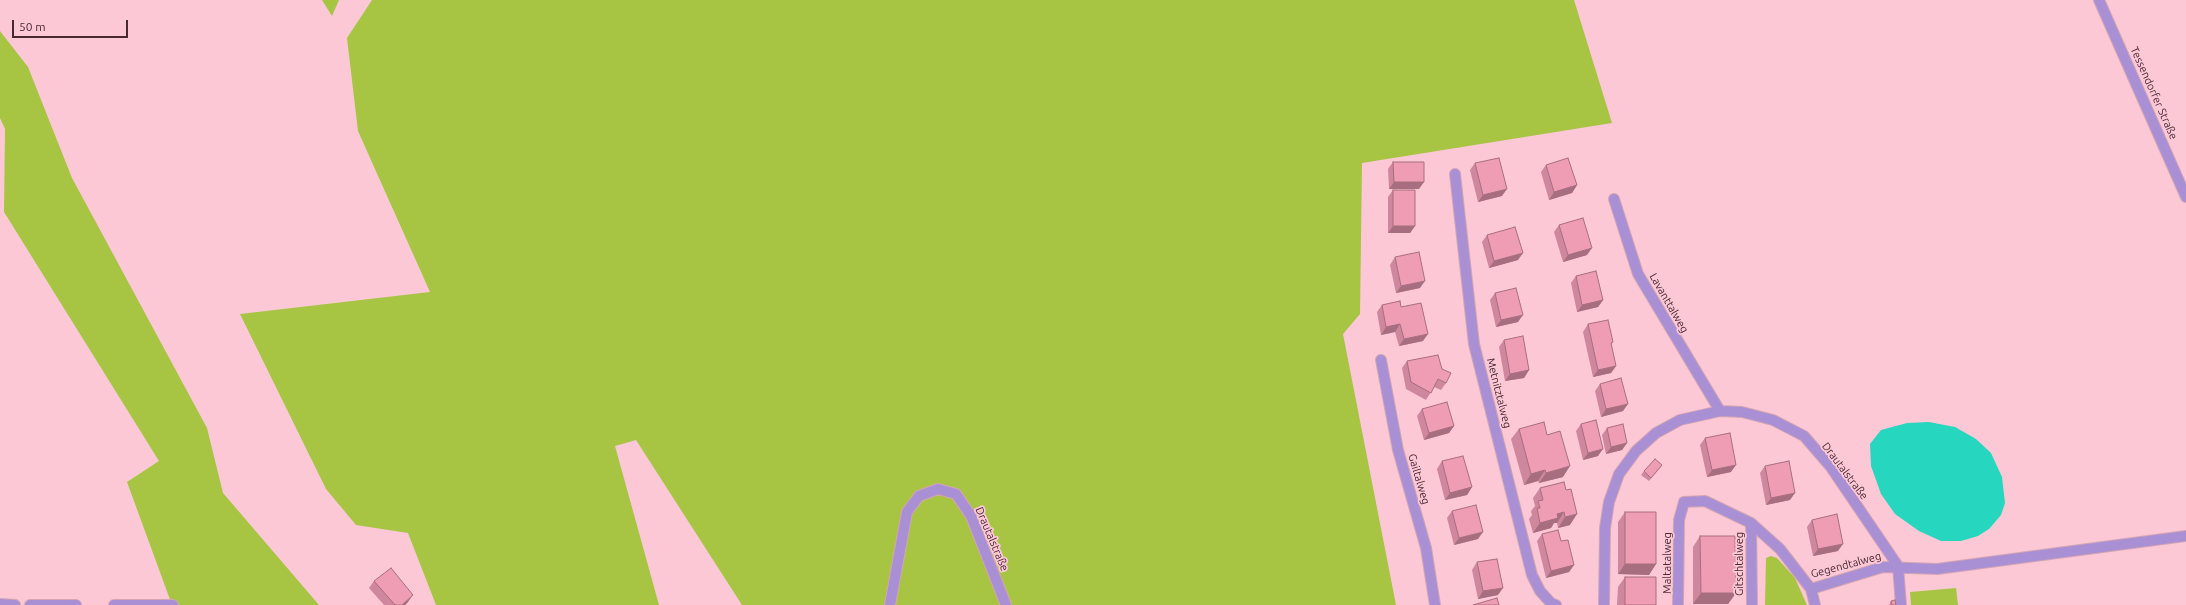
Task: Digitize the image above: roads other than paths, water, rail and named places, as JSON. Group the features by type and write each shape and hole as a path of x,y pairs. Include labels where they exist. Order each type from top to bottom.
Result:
{"street":[{"name":"Tessendorfer Straße","path":"2099,0 2186,197"},
{"name":"Metnitztalweg","path":"1455,174 1474,344 1532,575 1540,591 1551,603 1556,605"},
{"name":"Lavanttalweg","path":"1614,199 1638,274 1720,411"},
{"name":"Gailtalweg","path":"1380,360 1398,450 1426,548 1435,605"},
{"name":"Drautalstraße","path":"1604,605 1605,528 1609,502 1619,474 1636,451 1656,432 1680,420 1720,411 1742,412 1773,420 1804,436 1830,466 1898,566"},
{"name":"Drautalstraße","path":"890,605 907,512 919,496 938,489 956,494 971,516 1006,605"},
{"name":"Gegendtalweg","path":"1679,520 1684,502 1705,501 1751,523 1780,549 1811,589 1883,567 1898,566"},
{"name":"Maltatalweg","path":"1678,605 1679,520"},
{"name":"Gitschtalweg","path":"1751,523 1752,605"},
{"path":"1901,605 1898,566 1937,569 2186,536"},
{"path":"1811,589 1815,605"},
{"path":"0,604 15,605"},
{"path":"30,605 76,605"},
{"path":"114,605 173,605"}]}
